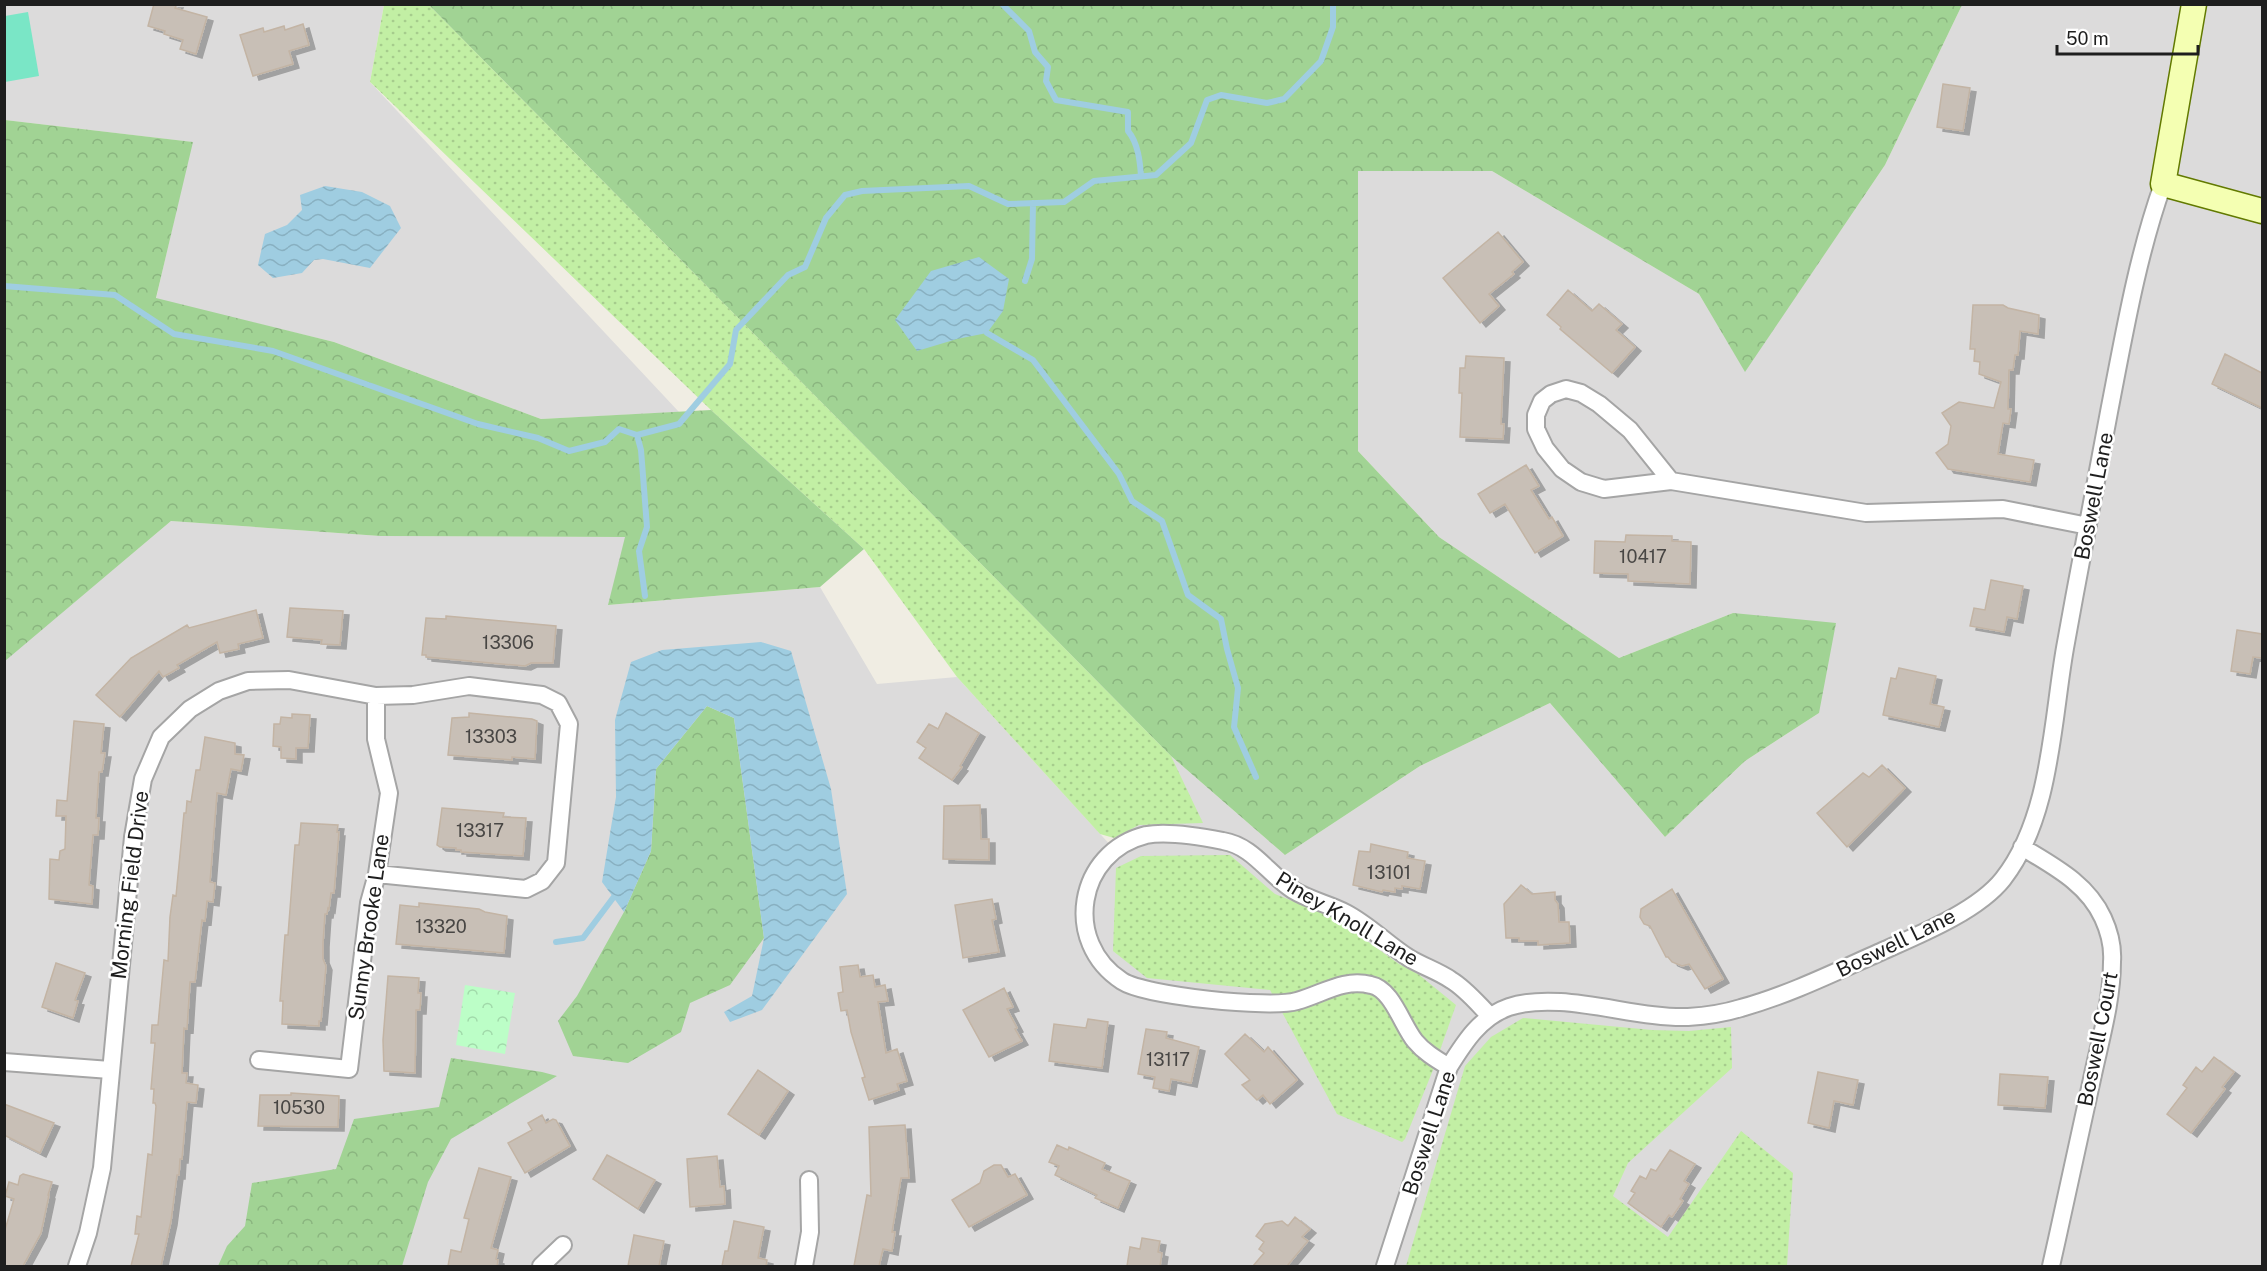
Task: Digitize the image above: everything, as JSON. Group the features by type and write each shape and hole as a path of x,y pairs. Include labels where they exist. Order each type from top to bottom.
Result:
{"main road":[{"path":"2194,4 2163,184 2262,211"}],"street":[{"name":"Boswell Lane","path":"1386,1266 1449,1067 1466,1040 1490,1016 1510,1007 1539,1002 1596,1006 1649,1016 1690,1017 1740,1009 1824,978 1940,925 2001,881 2031,829 2044,782 2065,648 2146,231 2163,184"},
{"path":"1671,482 1630,430 1599,404 1581,393 1566,389 1551,394 1542,401 1536,415 1536,429 1545,448 1562,469 1581,482 1604,489 1671,482 1866,513 2003,509 2088,526"},
{"name":"Morning Field Drive","path":"77,1266 88,1233 102,1168 133,837 143,779 161,737 190,709 219,691 248,681 289,680 376,696 413,695 469,686 542,695 558,704 569,724 556,863 542,881 526,889 377,874"},
{"name":"Sunny Brooke Lane","path":"259,1060 349,1069 369,903 377,874 389,793 376,739 376,696"},
{"name":"Piney Knoll Lane","path":"1449,1067 1424,1051 1412,1038 1382,990 1372,985 1353,983 1327,988 1297,1002 1274,1004 1175,995 1143,990 1123,981 1105,967 1094,952 1086,933 1084,916 1086,896 1095,874 1108,856 1128,843 1148,835 1180,835 1214,839 1245,848 1294,891 1346,913 1369,927 1408,957 1453,981 1490,1016"},
{"name":"Boswell Court","path":"2022,847 2065,873 2081,886 2102,917 2109,937 2113,961 2105,1020 2051,1266"},
{"path":"4,1062 110,1070"},
{"path":"804,1266 810,1232 809,1180"},
{"path":"542,1266 562,1245"}],"shaded area":[{"path":"5,5 384,5 370,82 679,412 541,419 334,342 156,299 192,142 5,120"},
{"path":"1962,5 2262,5 2262,1266 5,1266 4,661 171,521 380,536 626,537 609,605 820,587 877,684 957,677 1113,848 1171,756 1285,855 1420,766 1550,703 1665,837 1745,761 1819,713 1733,613 1619,658 1439,537 1358,451 1358,171 1492,171 1699,294 1745,371 1885,165"}],"green space":[{"path":"384,5 429,5 1171,756 1203,823 1139,825 1114,838 1100,834 957,677 864,549 711,410 370,82"},
{"path":"429,5 1962,5 1885,165 1745,372 1699,294 1492,171 1358,171 1358,451 1439,537 1619,658 1733,613 1836,623 1819,713 1745,761 1665,837 1550,703 1420,766 1285,855 1171,756"},
{"path":"28,12 39,76 5,82 5,16"},
{"path":"5,120 193,142 156,298 334,342 541,419 711,410 864,549 820,587 608,605 625,537 380,536 171,521 5,661"},
{"path":"707,706 734,718 764,938 730,985 690,1003 681,1032 628,1063 573,1056 558,1021 577,996 624,912 651,851 656,769"},
{"path":"1230,855 1275,894 1335,918 1399,964 1418,974 1456,1005 1433,1070 1402,1142 1337,1114 1270,990 1147,978 1113,951 1116,868 1141,856"},
{"path":"465,985 515,993 505,1054 456,1045"},
{"path":"1523,1018 1652,1030 1689,1031 1731,1027 1732,1068 1628,1163 1613,1196 1668,1237 1741,1131 1793,1173 1787,1266 1406,1266 1465,1066 1491,1037"},
{"path":"451,1058 557,1076 451,1139 428,1182 402,1266 218,1266 227,1246 245,1226 252,1183 336,1169 354,1119 439,1107"}],"water":[{"path":"325,186 362,192 390,206 401,228 370,268 323,259 314,260 302,273 273,278 258,265 265,234 287,225 302,210 300,195"},
{"path":"979,257 1009,279 1003,311 987,333 917,351 895,320 931,271"},
{"path":"761,642 791,651 831,789 847,894 762,1010 730,1022 724,1012 752,996 764,938 734,718 707,706 656,769 651,851 624,912 602,882 616,797 615,720 631,662 662,650"}],"building":[{"path":"154,4 177,4 175,8 207,17 196,54 180,49 183,40 148,26"},
{"path":"303,24 309,45 289,51 293,64 253,76 240,35 263,28 264,32 284,26 285,30"},
{"path":"1943,84 1970,88 1963,131 1937,127"},
{"path":"1498,232 1523,262 1512,272 1514,274 1489,294 1499,306 1480,323 1443,278"},
{"path":"1568,290 1592,311 1599,304 1622,324 1616,330 1635,347 1612,373 1547,315"},
{"path":"1973,305 2003,305 2039,315 2038,334 2020,331 2018,355 2015,355 2013,370 2009,370 2008,409 2011,409 2009,424 2003,423 1998,454 2034,460 2030,482 1948,469 1936,453 1948,444 1951,426 1942,413 1959,402 1994,408 2001,382 1979,374 1980,362 1974,361 1975,349 1970,349"},
{"path":"2225,354 2262,373 2262,408 2212,384"},
{"path":"1466,356 1504,358 1501,424 1504,424 1503,439 1460,437 1462,393 1459,393 1460,368 1465,368"},
{"path":"1526,465 1539,486 1531,490 1549,519 1552,517 1563,536 1535,553 1505,504 1490,513 1478,494"},
{"path":"1626,535 1672,536 1672,541 1691,542 1690,584 1628,581 1628,574 1594,573 1595,541 1625,542"},
{"path":"1991,580 2023,586 2017,619 2007,617 2004,632 1970,626 1974,608 1985,610"},
{"path":"290,608 343,611 340,645 321,644 322,640 287,637"},
{"path":"256,610 263,638 238,644 239,649 220,653 217,642 177,665 179,668 163,677 159,671 120,717 96,695 131,658 187,625 189,628"},
{"path":"446,616 556,626 553,663 531,663 525,666 422,655 426,618 446,619"},
{"path":"2237,630 2262,634 2262,658 2253,657 2250,674 2231,671"},
{"path":"1899,668 1936,676 1930,704 1944,707 1939,727 1883,715 1891,678 1896,679"},
{"path":"469,713 537,721 535,759 512,757 512,760 448,755 452,718 469,717"},
{"path":"946,713 979,733 960,766 962,767 952,780 919,758 926,748 917,742 929,724 938,729"},
{"path":"292,714 310,715 308,748 296,748 296,759 281,758 281,747 273,746 274,724 280,724 281,717 292,718"},
{"path":"74,721 104,724 101,753 105,753 102,772 99,772 96,818 99,818 98,835 93,835 89,885 93,886 92,904 49,899 50,859 59,860 60,851 65,849 66,816 56,816 57,800 67,801"},
{"path":"205,737 235,743 235,754 244,755 241,771 231,769 226,795 217,793 210,882 215,883 213,902 207,901 205,921 202,920 195,982 190,982 187,1029 184,1028 182,1073 187,1073 186,1083 198,1085 196,1103 187,1102 182,1159 180,1159 171,1221 161,1266 131,1266 139,1234 135,1234 137,1216 141,1217 148,1154 152,1155 156,1106 153,1103 154,1089 151,1089 155,1043 151,1043 152,1025 158,1025 164,960 168,961 170,917 173,895 176,896 184,813 186,813 187,801 191,802 196,770 200,770"},
{"path":"1882,765 1905,788 1847,847 1817,813 1863,773 1869,777"},
{"path":"980,805 981,839 989,839 989,860 943,859 944,806"},
{"path":"442,808 504,813 503,817 526,818 523,856 461,852 456,848 440,847 437,845"},
{"path":"301,823 338,825 337,832 339,832 334,893 331,893 329,909 325,914 323,959 326,966 319,1026 282,1024 283,1001 280,1001 285,935 288,935 295,845 299,845"},
{"path":"1371,844 1408,852 1407,858 1425,861 1420,889 1402,886 1402,889 1395,888 1395,892 1383,890 1382,892 1353,885 1359,851 1370,852"},
{"path":"1521,885 1532,894 1555,892 1559,922 1569,922 1570,943 1538,945 1538,941 1506,938 1504,904"},
{"path":"1672,889 1723,979 1705,989 1689,964 1682,966 1666,957 1650,926 1644,924 1640,917 1641,909"},
{"path":"992,899 996,919 992,920 999,952 963,958 955,905"},
{"path":"419,903 479,909 507,916 504,953 396,944 400,905 419,907"},
{"path":"56,963 85,973 75,1000 78,1001 73,1018 42,1007"},
{"path":"858,965 860,977 873,975 875,987 885,985 888,1001 878,1002 886,1053 897,1049 907,1081 897,1084 899,1090 869,1100 847,1010 841,1011 838,993 843,992 840,967"},
{"path":"388,976 419,978 418,993 421,993 420,1010 416,1010 415,1073 384,1071 383,1040"},
{"path":"1004,988 1013,1007 1007,1009 1022,1041 989,1057 963,1010"},
{"path":"1088,1019 1108,1022 1102,1068 1049,1061 1054,1024 1086,1028"},
{"path":"1146,1029 1167,1032 1166,1038 1199,1047 1191,1083 1171,1079 1169,1091 1153,1088 1155,1077 1138,1074"},
{"path":"1245,1034 1264,1052 1268,1047 1297,1080 1270,1104 1263,1095 1257,1100 1242,1085 1250,1080 1225,1054"},
{"path":"2214,1057 2234,1072 2222,1087 2225,1089 2191,1133 2167,1114 2187,1088 2183,1085 2196,1067 2202,1072"},
{"path":"758,1070 788,1091 759,1135 728,1114"},
{"path":"1818,1072 1858,1080 1853,1105 1834,1101 1829,1128 1808,1123"},
{"path":"2000,1074 2048,1077 2045,1108 1998,1105"},
{"path":"291,1093 339,1096 338,1127 258,1126 260,1095 291,1095"},
{"path":"4,1104 54,1123 40,1153 4,1135"},
{"path":"542,1115 546,1123 553,1119 556,1120 570,1146 525,1173 508,1143 532,1130 528,1123"},
{"path":"905,1125 909,1178 901,1178 892,1232 895,1232 892,1251 883,1249 879,1266 854,1266 867,1195 871,1196 869,1127"},
{"path":"1057,1145 1068,1150 1069,1147 1105,1163 1102,1169 1130,1181 1118,1208 1095,1198 1097,1195 1055,1175 1059,1166 1049,1162"},
{"path":"1670,1150 1695,1164 1684,1181 1689,1184 1680,1199 1683,1201 1672,1217 1669,1215 1661,1227 1628,1203 1635,1193 1631,1191 1640,1176 1646,1179 1651,1169 1656,1171"},
{"path":"607,1155 655,1180 638,1209 593,1179"},
{"path":"717,1156 720,1187 724,1186 725,1204 690,1207 687,1159"},
{"path":"994,1165 1001,1165 1008,1177 1015,1174 1027,1195 969,1227 952,1200 980,1183 984,1171"},
{"path":"479,1168 511,1177 491,1248 498,1250 497,1266 448,1266 451,1250 461,1252 469,1219 464,1218"},
{"path":"23,1174 52,1182 41,1233 23,1266 4,1266 4,1233 14,1199 5,1196 9,1182 18,1185 20,1176"},
{"path":"1295,1217 1310,1229 1302,1237 1308,1241 1287,1266 1253,1266 1264,1253 1259,1249 1264,1242 1256,1236 1265,1224 1282,1221 1288,1226"},
{"path":"734,1221 764,1227 758,1258 767,1260 766,1266 722,1266 725,1251 728,1251"},
{"path":"634,1235 664,1241 659,1266 628,1266"},
{"path":"1142,1238 1160,1241 1158,1252 1162,1253 1160,1266 1127,1266 1130,1247 1140,1249"}],"waterway":[{"path":"1002,4 1029,31 1035,52 1048,67 1046,81 1056,100 1128,112 1128,131 1136,147 1141,176"},
{"path":"4,286 115,295 174,334 273,351 478,424 538,438 569,451 605,442 619,429 637,435 679,424 730,364 736,330 788,275 805,267 826,218 845,195 862,191 969,186 1008,204 1064,202 1094,181 1156,175 1191,143 1207,100 1221,95 1267,103 1284,99 1321,61 1333,27 1333,4"},
{"path":"1025,281 1032,259 1033,203"},
{"path":"987,333 1033,360 1119,474 1132,501 1162,521 1188,595 1221,619 1238,688 1234,727 1256,777"},
{"path":"637,435 641,450 647,527 639,551 645,596"},
{"path":"556,942 583,938 613,898"}]}
